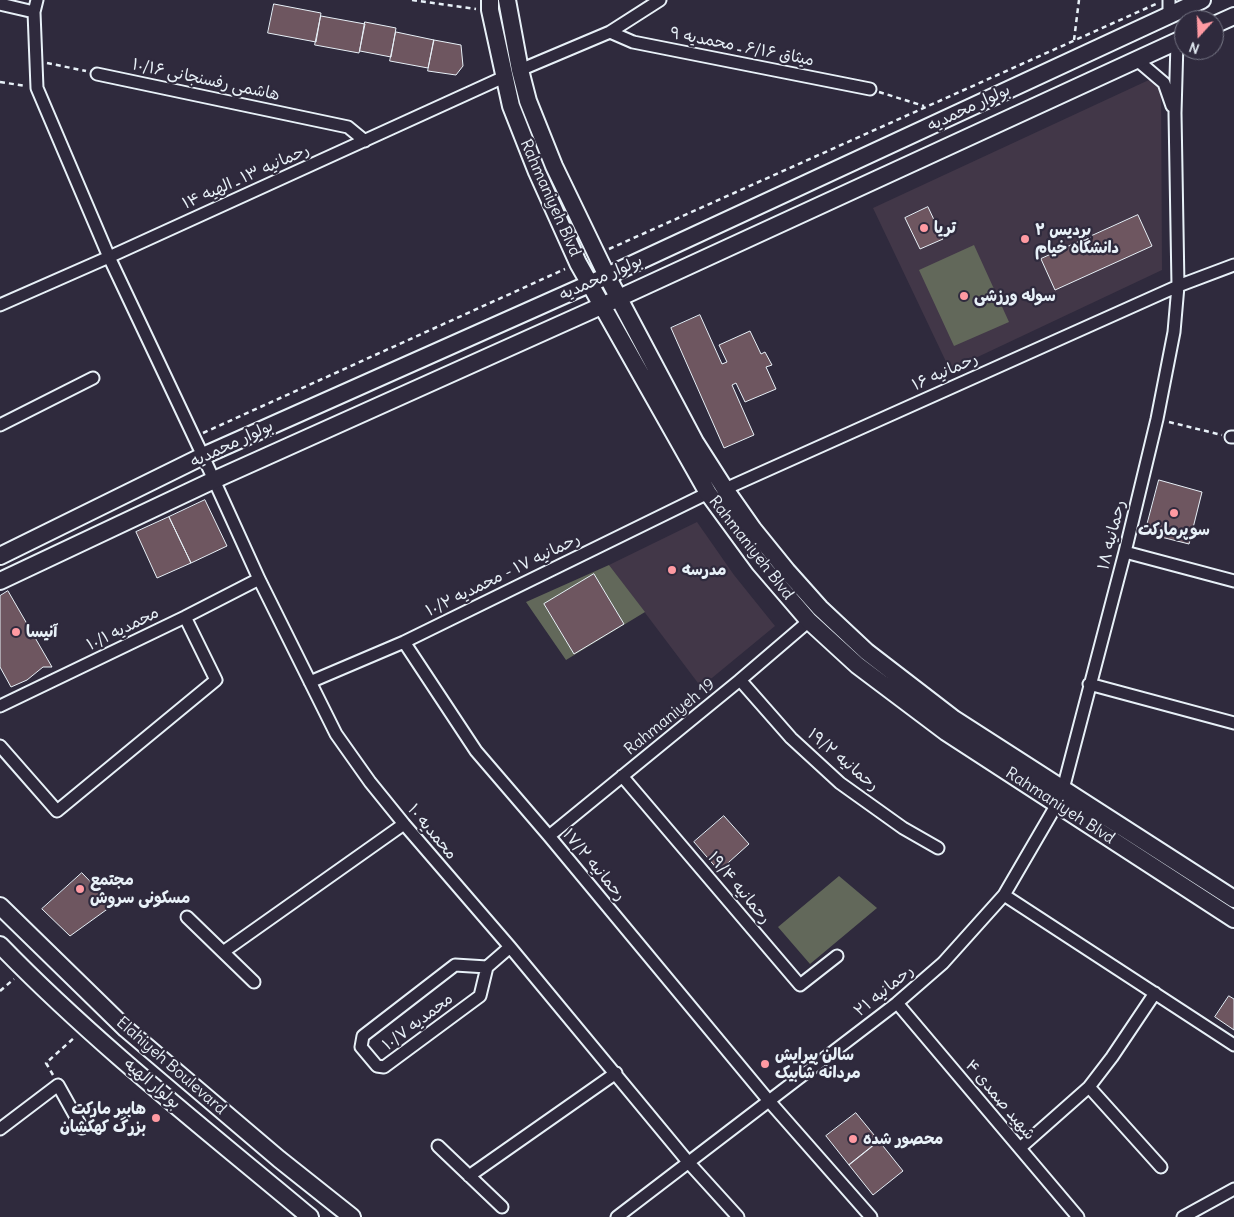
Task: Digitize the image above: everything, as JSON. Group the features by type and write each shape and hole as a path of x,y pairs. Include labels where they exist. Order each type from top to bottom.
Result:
{"main road":[{"name":"Rahmaniyeh Blvd","path":"507,0 520,70 528,101 554,166 607,276 695,442 753,529 820,608 867,652 1060,797 1234,919"},
{"name":"بولوار محمدیه","path":"0,556 203,456 607,276 1167,5 1202,0"},
{"name":"Rahmaniyeh Blvd","path":"490,5 511,106 537,172 578,263 708,493 760,564 809,621 857,665 946,732 1234,899"},
{"name":"بولوار محمدیه","path":"0,581 214,480 620,298 1174,43"},
{"name":"Elahiyeh Boulevard","path":"0,906 126,1029 279,1159 352,1217"},
{"name":"بولوار الهیه","path":"0,945 25,971 111,1050 310,1217"}],"street":[{"path":"37,0 34,12 37,88"},
{"path":"520,70 610,32 660,0"},
{"path":"0,4 34,12"},
{"name":"میثاق ۶/۱۶ ـ محمدیه ۹","path":"610,32 633,42 870,89"},
{"path":"1137,60 1164,83 1174,113"},
{"path":"1174,113 1178,60"},
{"name":"هاشمی رفسنجانی ۱۰/۱۶","path":"97,74 348,127 365,141"},
{"name":"رحمانیه ۱۳ ـ الهیه ۱۴","path":"0,305 504,77"},
{"name":"محمدیه ۱۰","path":"37,88 109,257 259,579 336,734 370,782 404,824 510,947 689,1162 738,1217"},
{"name":"رحمانیه ۱۸","path":"1060,797 1158,419 1174,332 1178,286 1174,113"},
{"name":"رحمانیه ۱۶","path":"725,488 1178,286 1234,265"},
{"path":"0,425 93,378"},
{"name":"رحمانیه ۱۷ - محمدیه ۱۰/۲","path":"310,682 404,642 708,493"},
{"path":"1125,552 1234,582"},
{"name":"محمدیه ۱۰/۱","path":"0,706 185,617 259,579"},
{"path":"0,746 57,811 216,680 185,617"},
{"name":"Rahmaniyeh 19","path":"550,836 809,621"},
{"name":"رحمانیه ۱۷/۲","path":"404,642 476,751 550,836 769,1101 871,1217"},
{"name":"رحمانیه ۱۹/۲","path":"740,680 791,738 840,784 903,828 938,848"},
{"path":"1089,684 1234,723"},
{"name":"رحمانیه ۱۹/۴","path":"622,776 800,985 837,956"},
{"name":"رحمانیه ۲۱","path":"616,1217 897,1004 943,963 1004,895 1060,797"},
{"path":"224,952 404,824"},
{"path":"1004,895 1234,1045"},
{"path":"187,917 254,982"},
{"path":"487,967 510,947"},
{"name":"محمدیه ۱۰/۷","path":"454,964 487,967 480,996 384,1067 377,1066 361,1047 363,1036 454,964"},
{"path":"1020,1148 1089,1087 1112,1057 1155,993"},
{"name":"شهید صمدی ۴","path":"897,1004 1078,1217"},
{"path":"469,1176 616,1074"},
{"path":"0,1129 58,1084 82,1128"},
{"path":"1089,1087 1161,1168"},
{"path":"438,1146 502,1207"},
{"path":"1183,1217 1234,1189"}],"path":[{"path":"412,0 490,5"},
{"path":"1074,40 1079,0"},
{"path":"598,254 1074,40 1167,5"},
{"path":"36,61 97,74"},
{"path":"0,82 37,88"},
{"path":"870,89 926,107"},
{"path":"194,437 578,263"},
{"path":"1158,419 1233,437"},
{"path":"0,991 25,971"},
{"path":"58,1084 46,1064 86,1026"}],"shaded area":[{"name":"پردیس ۲ دانشگاه خیام","path":"1151,79 1161,85 1162,270 950,370 873,208"},
{"path":"697,522 734,575 775,626 701,687 609,565"}],"green space":[{"name":"سوله ورزشی","path":"974,245 1009,322 954,346 919,270"},
{"path":"609,565 645,612 566,660 526,602"},
{"path":"839,876 877,908 810,964 778,927"}],"building":[{"path":"274,4 321,13 316,42 268,33"},
{"path":"321,16 365,24 359,53 315,45"},
{"path":"365,22 396,28 391,57 360,51"},
{"path":"396,32 434,40 428,68 390,61"},
{"path":"434,40 461,45 463,66 456,75 428,71"},
{"name":"تریا","path":"928,207 943,239 920,249 905,218"},
{"path":"1138,215 1152,246 1055,290 1041,259"},
{"path":"700,315 722,364 727,362 719,345 750,331 761,354 765,352 772,365 766,367 776,389 745,402 736,383 732,385 754,435 724,448 671,328"},
{"name":"سوپرمارکت","path":"1159,480 1202,492 1189,544 1145,533"},
{"path":"205,500 227,546 191,563 169,517"},
{"path":"169,517 191,563 157,578 136,532"},
{"path":"594,574 624,624 574,654 544,604"},
{"name":"آنیسا","path":"8,591 52,667 43,667 27,680 11,687 0,667 0,596"},
{"path":"724,816 749,844 719,871 694,842"},
{"name":"مجتمع مسکونی سروش","path":"82,873 113,905 70,936 42,909"},
{"path":"1229,996 1234,999 1234,1030 1215,1017"},
{"name":"محصور شده","path":"856,1113 879,1141 849,1165 826,1136"},
{"path":"879,1141 903,1171 873,1195 849,1165"}],"place":[{"name":"تریا","path":"924,228"},
{"name":"پردیس ۲ دانشگاه خیام","path":"1025,239"},
{"name":"سوله ورزشی","path":"964,296"},
{"name":"سوپرمارکت","path":"1174,513"},
{"name":"مدرسه","path":"672,570"},
{"name":"آنیسا","path":"16,632"},
{"name":"مجتمع مسکونی سروش","path":"80,889"},
{"name":"سالن پیرایش مردانه شابیک","path":"765,1064"},
{"name":"هایپر مارکت بزرگ کهکشان","path":"156,1118"},
{"name":"محصور شده","path":"853,1139"}]}
